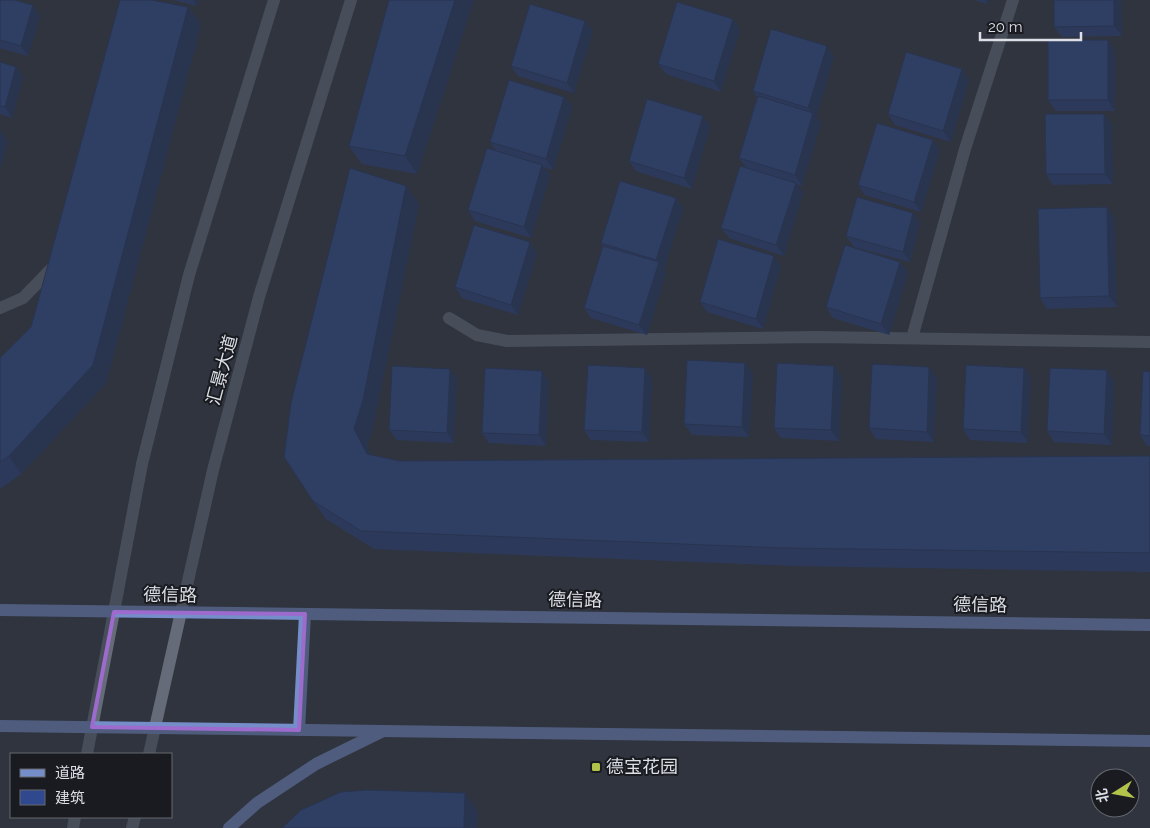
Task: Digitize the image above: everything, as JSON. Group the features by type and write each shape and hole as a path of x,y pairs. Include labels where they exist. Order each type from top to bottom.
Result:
{"main road":[{"name":"德信路","path":"0,610 1150,625"},
{"path":"299,730 305,614"},
{"path":"0,726 1150,741"},
{"path":"229,828 257,802 316,764 383,731"}],"street":[{"path":"87,753 142,464 189,275 274,0"},
{"name":"汇景大道","path":"149,753 213,470 259,297 351,0"},
{"path":"912,338 965,149 1013,0"},
{"path":"0,308 23,298 33,289 56,265 58,255"},
{"path":"449,318 477,335 507,341 912,338 1150,342"}],"highlighted area":[{"path":"114,612 305,614 299,730 92,727"}],"building":[{"path":"0,0 14,0 33,5 21,46 0,40"},
{"path":"120,0 151,0 188,7 93,365 9,456 0,462 0,358 31,327"},
{"path":"389,0 455,0 405,156 349,146"},
{"path":"1054,0 1114,0 1114,26 1054,27"},
{"path":"677,2 733,19 714,81 658,64"},
{"path":"530,4 585,21 567,83 511,66"},
{"path":"771,29 827,46 808,108 753,91"},
{"path":"1048,40 1108,40 1108,100 1048,100"},
{"path":"906,52 962,69 943,131 888,114"},
{"path":"0,62 16,67 5,107 0,106"},
{"path":"509,80 564,97 546,159 490,142"},
{"path":"758,96 813,113 795,175 739,158"},
{"path":"647,99 703,116 684,178 629,161"},
{"path":"1045,114 1104,114 1105,174 1046,174"},
{"path":"877,123 933,140 914,202 858,185"},
{"path":"487,148 542,165 524,227 468,210"},
{"path":"740,166 796,183 776,245 721,228"},
{"path":"350,168 406,186 363,400 354,429 367,454 400,461 1150,456 1150,553 781,548 361,531 313,501 284,457 291,403"},
{"path":"620,181 676,198 656,260 601,243"},
{"path":"857,197 913,213 903,252 846,236"},
{"path":"1107,207 1109,296 1040,298 1038,209"},
{"path":"474,225 530,242 511,305 455,287"},
{"path":"718,239 774,256 756,319 700,302"},
{"path":"845,245 900,262 881,324 826,307"},
{"path":"603,246 659,262 639,325 584,308"},
{"path":"687,360 745,363 742,427 684,424"},
{"path":"777,363 834,366 831,430 774,428"},
{"path":"872,364 929,367 927,432 869,428"},
{"path":"588,365 645,368 642,432 584,430"},
{"path":"966,365 1024,368 1021,432 963,429"},
{"path":"392,366 450,369 447,433 389,430"},
{"path":"485,368 542,371 539,435 482,433"},
{"path":"1050,368 1107,370 1104,434 1047,431"},
{"path":"1143,371 1150,372 1150,436 1140,435"},
{"path":"367,790 465,793 464,828 282,828 301,810 341,792"}],"place":[{"name":"德宝花园","path":"596,767"}]}
